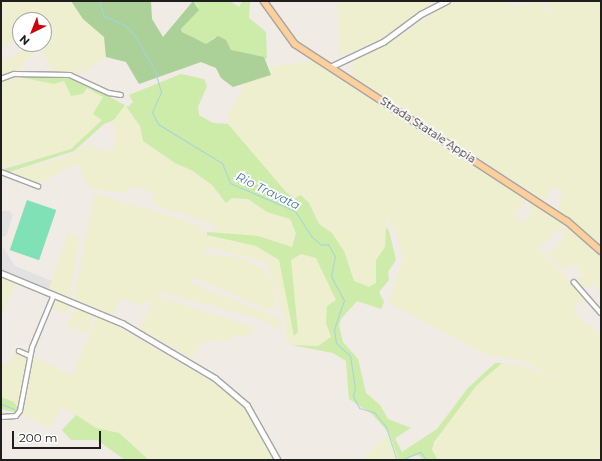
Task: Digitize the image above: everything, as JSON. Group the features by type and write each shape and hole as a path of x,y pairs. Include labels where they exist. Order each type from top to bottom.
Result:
{"main road":[{"name":"Strada Statale Appia","path":"264,1 288,37 330,68 567,222 601,251"}],"street":[{"path":"330,68 383,42 421,14 447,1"},
{"path":"1,79 14,74 70,75 109,94 121,95"},
{"path":"1,172 38,186"},
{"path":"1,273 122,323 227,386 255,416 278,460"},
{"path":"574,282 601,313"},
{"path":"1,417 16,416 20,411 30,356 54,294"},
{"path":"19,351 30,356"}],"green space":[{"path":"2,1 71,1 83,19 104,37 106,57 84,72 55,73 41,52 52,52 52,12 12,12 12,42 1,48 1,19 7,14 1,9"},
{"path":"71,1 151,1 152,19 163,37 193,1 199,10 181,29 182,32 206,44 218,36 226,40 231,50 264,57 271,75 233,87 221,78 216,68 201,62 139,84 126,62 106,57 104,37 83,19"},
{"path":"193,1 230,1 239,7 242,1 250,1 249,18 266,32 267,59 231,50 227,43 215,37 206,44 185,35 181,29 196,13 198,6"},
{"path":"338,1 429,1 429,5 386,36 339,57"},
{"path":"459,1 507,1 510,7 541,2 548,13 552,11 546,1 601,1 601,245 558,210 562,191 552,186 544,200 351,75 354,60 410,30 439,8"},
{"path":"21,52 37,52 27,58 19,71 1,76 1,56 5,61"},
{"path":"315,61 527,200 515,216 522,223 532,213 528,208 533,202 564,223 539,249 587,299 576,303 574,314 601,334 601,460 438,460 435,457 432,450 438,436 476,386 502,363 524,366 564,381 522,361 487,355 389,303 403,257 395,228 386,218 387,239 376,268 376,284 369,287 354,281 347,259 319,224 309,203 286,192 232,131 228,116 246,81 269,77 269,67"},
{"path":"181,74 204,79 207,86 198,107 199,115 213,123 228,124 286,192 295,198 301,195 309,203 319,224 332,233 344,251 354,281 369,287 376,283 376,260 385,247 386,227 389,231 396,260 388,272 389,280 379,292 384,302 381,309 357,301 341,319 339,326 343,342 358,359 366,393 380,405 388,419 411,428 395,438 402,452 437,429 468,388 495,363 502,363 476,386 434,442 432,450 438,460 424,460 418,455 399,460 389,433 372,414 349,399 346,361 333,353 292,345 318,346 331,337 326,323 327,306 336,300 316,258 301,254 291,260 298,332 294,336 279,260 256,246 207,235 207,232 258,236 292,247 296,233 290,219 267,212 248,199 232,198 226,203 212,185 193,171 175,163 143,141 140,126 125,106 128,107 133,102 129,95"},
{"path":"14,76 73,77 125,105 114,120 104,124 74,151 9,172 1,170 71,149 102,120 93,114 103,97 87,88 83,94 71,96 64,81 54,84 19,77 1,80"},
{"path":"19,77 54,84 64,81 68,90 77,96 90,89 103,97 102,120 71,149 1,168 1,82"},
{"path":"123,105 140,126 143,141 175,163 193,171 212,185 220,199 248,199 267,212 290,219 296,233 292,247 258,236 211,233 216,228 210,223 151,204 155,195 150,191 131,187 126,193 89,189 77,163 38,184 13,174 24,168 68,157 91,143 97,152 103,148 107,153 113,147 116,134 112,123"},
{"path":"94,194 157,211 202,227 207,236 256,246 273,255 283,267 291,320 298,332 291,260 301,254 316,258 336,300 331,305 326,323 331,337 318,346 292,345 286,339 286,323 266,262 208,247 205,254 241,258 263,268 271,281 277,308 266,309 196,278 190,283 276,317 282,322 282,330 257,318 160,292 157,296 255,328 250,335 236,336 222,343 213,339 200,344 192,358 140,329 152,302 145,300 142,306 119,297 114,315 74,299"},
{"path":"27,200 56,210 39,260 10,250"},
{"path":"564,227 582,237 601,255 601,300 595,284 582,289 573,280 584,276 573,262 564,271 545,251 547,249 552,252 565,237 560,232"},
{"path":"68,233 79,238 70,298 48,291"},
{"path":"1,275 16,281 1,318"},
{"path":"56,298 72,305 66,314 54,309"},
{"path":"75,306 94,313 86,334 67,327"},
{"path":"97,315 233,394 262,433 275,460 149,460 119,433 96,428 62,407 50,428 24,416 33,356 72,376"},
{"path":"15,353 28,358 19,409 1,397 1,362 8,366"},
{"path":"1,397 14,402 19,409 17,413 1,409"},
{"path":"76,415 96,428 119,433 149,460 125,460 97,440 71,440 62,430"},
{"path":"389,433 399,460 362,460"}],"shaded area":[{"path":"1,211 9,211 13,215 6,236 1,237"},
{"path":"3,247 15,266 52,281 48,291 1,269"}],"waterway":[{"name":"Rio Travata","path":"99,1 104,16 126,26 134,34 155,71 161,92 152,112 158,124 222,163 230,183 295,211 311,236 321,245 328,244 335,256 331,276 344,300 334,329 336,343 350,356 355,387 353,396 359,408 374,412 386,427 397,460"},
{"path":"1,404 14,409"},
{"name":"Rio Travata","path":"401,460 420,452 427,460"}]}
